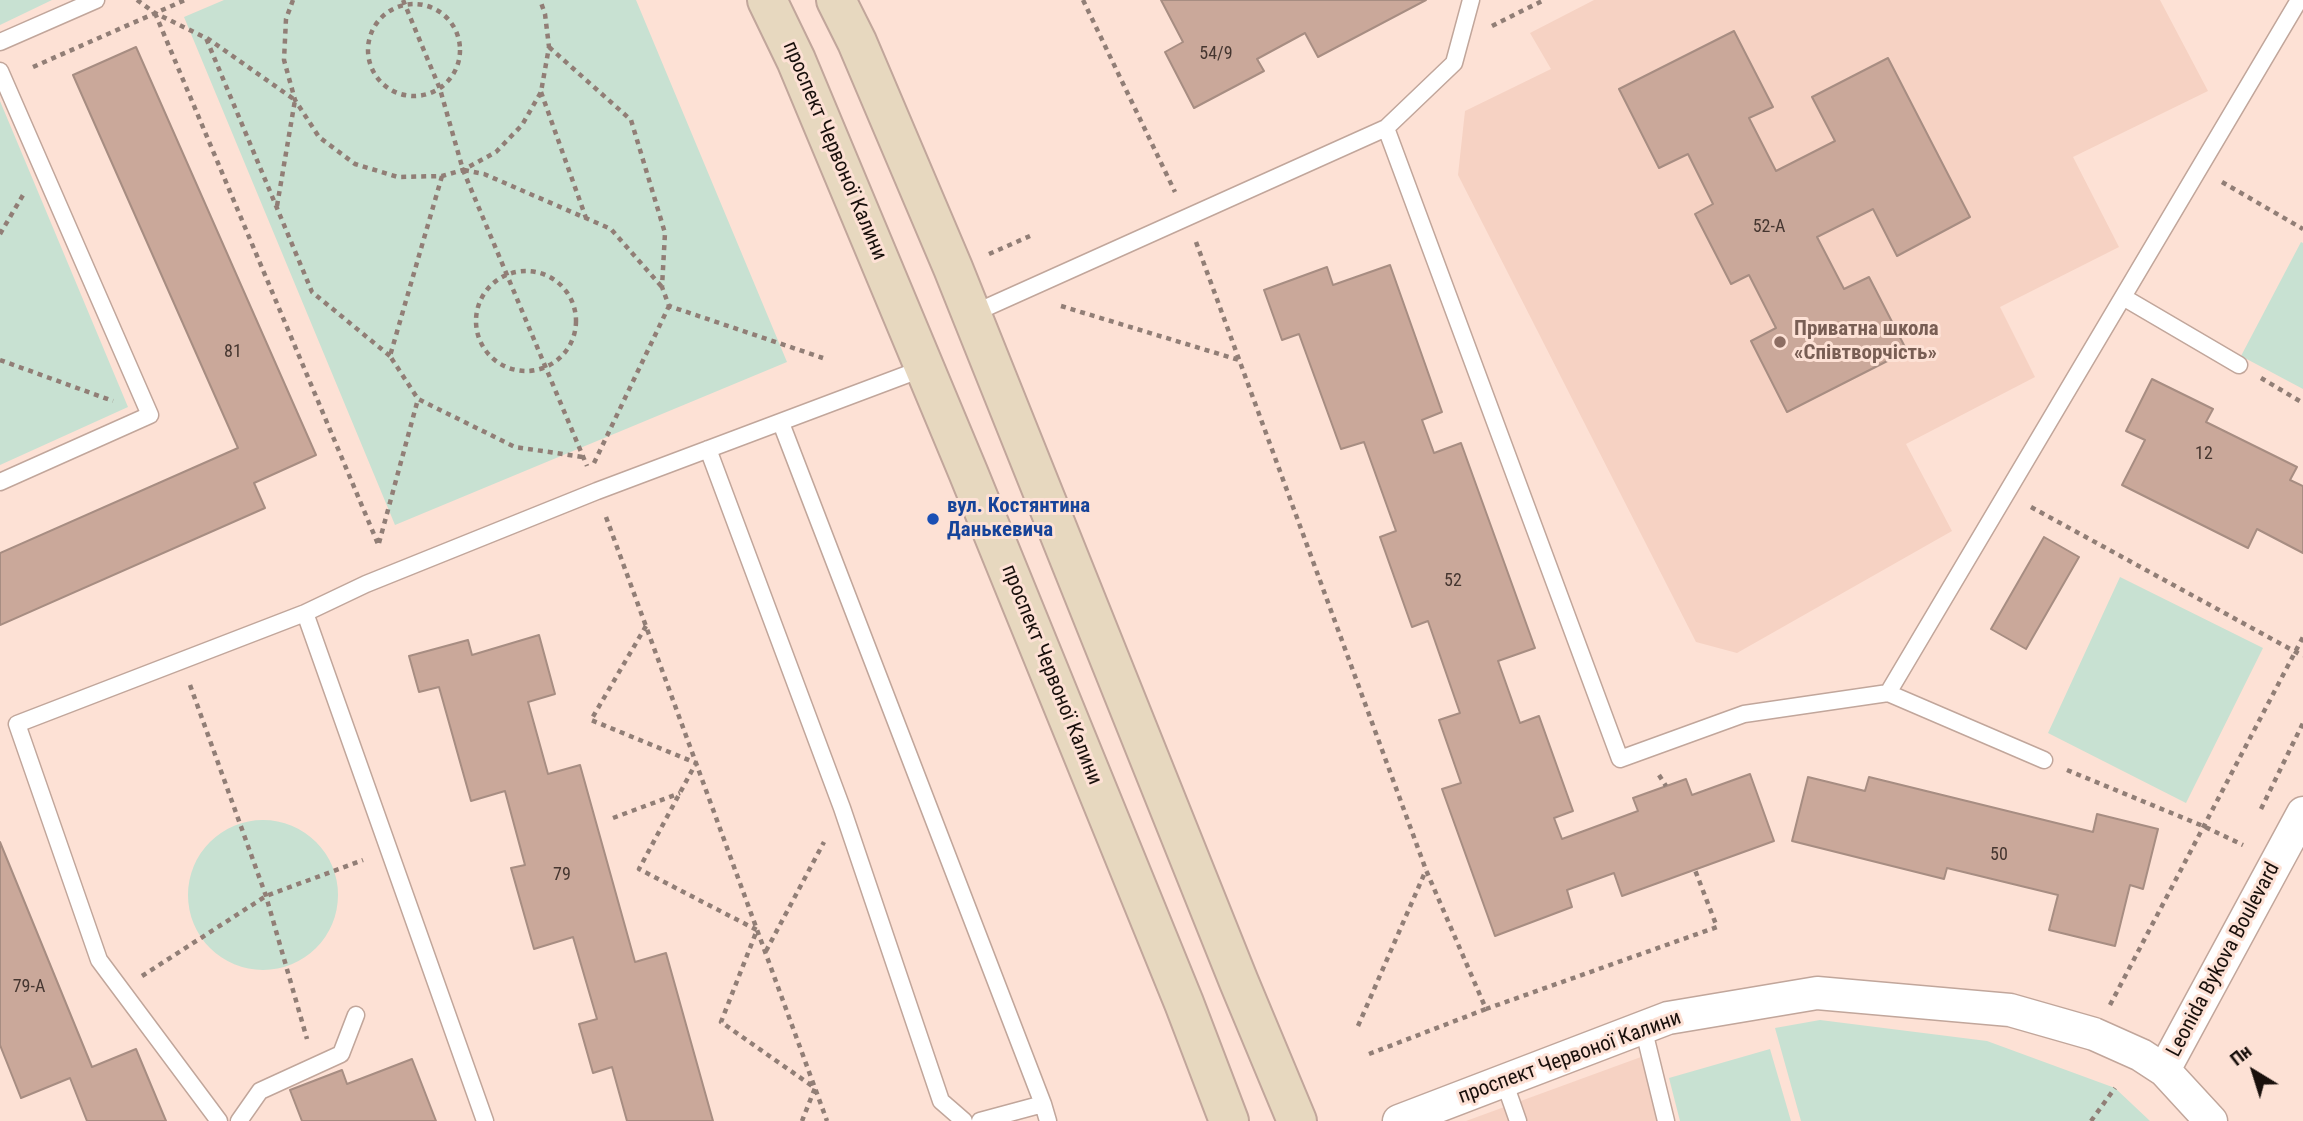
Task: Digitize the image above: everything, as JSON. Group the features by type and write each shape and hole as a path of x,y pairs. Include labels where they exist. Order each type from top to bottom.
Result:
{"main road":[{"name":"проспект Червоної Калини","path":"767,0 796,60 924,368 1184,1003 1229,1121"},
{"path":"836,0 972,315 1297,1121"}],"street":[{"name":"Leonida Bykova Boulevard","path":"2164,1070 2303,813"},
{"name":"проспект Червоної Калини","path":"1399,1121 1668,1018 1817,993 2010,1010 2094,1034 2141,1055 2164,1070 2211,1121"}],"lane":[{"path":"0,42 96,0"},
{"path":"972,315 1386,128 1454,63 1471,0"},
{"path":"1888,694 2299,0"},
{"path":"0,71 150,415 0,482"},
{"path":"1386,128 1620,759 1744,714 1888,694 2044,760"},
{"path":"2123,297 2239,365"},
{"path":"219,1121 99,960 17,724 305,613 366,584 597,491 924,368"},
{"path":"781,423 1048,1121"},
{"path":"708,449 842,808 941,1101 964,1121"},
{"path":"305,613 485,1121"},
{"path":"239,1121 260,1091 341,1054 356,1015"},
{"path":"1643,1027 1666,1121"},
{"path":"1504,1082 1518,1121"},
{"path":"980,1121 1043,1104"}],"path":[{"path":"137,0 155,13 206,37 295,100"},
{"path":"33,67 185,0"},
{"path":"293,0 286,19 284,60 295,100 320,137 355,164 398,177 442,176 463,170 496,152 522,125 541,92 549,47 545,14 540,0"},
{"path":"1083,0 1187,218 1426,870 1486,1009"},
{"path":"1460,42 1544,0"},
{"path":"405,2 440,89 463,170 589,472 669,306 662,287 611,229 484,174 463,170"},
{"path":"405,2 436,10 449,20 457,33 460,48 458,64 451,78 440,89 411,97 397,94 384,86 374,75 368,46 372,32 386,15 405,2"},
{"path":"155,13 379,544"},
{"path":"206,37 312,292 390,356 418,398 516,447 583,457"},
{"path":"549,47 631,120 665,233 662,287"},
{"path":"541,92 587,219"},
{"path":"276,208 295,100"},
{"path":"0,234 41,164"},
{"path":"2199,169 2303,229"},
{"path":"390,356 442,176"},
{"path":"982,257 1030,236"},
{"path":"522,270 538,272 552,278 565,288 573,301 575,332 569,347 559,359 545,367 528,371 503,365 484,348 477,332 477,315 482,298 492,284 522,270"},
{"path":"669,306 823,358"},
{"path":"1060,306 1239,360"},
{"path":"0,360 150,415"},
{"path":"2239,365 2303,403"},
{"path":"366,584 418,398"},
{"path":"597,491 827,1121"},
{"path":"2006,493 2303,656"},
{"path":"646,626 591,720 696,763"},
{"path":"2094,1034 2303,637"},
{"path":"181,661 266,896 314,1066"},
{"path":"2044,760 2243,845"},
{"path":"696,763 639,869 757,930"},
{"path":"613,818 680,793"},
{"path":"765,952 842,808"},
{"path":"121,990 266,896 389,850"},
{"path":"1358,1026 1426,870"},
{"path":"1369,1054 1486,1009 1717,927 1695,870"},
{"path":"757,930 720,1022 815,1088"},
{"path":"802,1121 815,1088"},
{"path":"2091,1121 2115,1088"}],"shaded area":[{"name":"Приватна школа «Співтворчість»","path":"1594,0 2160,0 2208,91 2073,157 2119,247 2000,307 2035,377 1906,444 1952,531 1737,653 1696,642 1458,175 1465,111 1551,69 1530,33"},
{"path":"1641,1057 1657,1121 1466,1121"}],"green space":[{"path":"0,0 52,0 0,25"},
{"path":"224,0 636,0 787,362 395,525 184,17"},
{"path":"0,101 128,407 0,465"},
{"path":"2301,242 2303,243 2303,389 2241,356"},
{"path":"2120,577 2263,648 2186,803 2048,733"},
{"path":"263,820 292,826 316,842 332,866 338,895 332,924 316,948 292,964 263,970 234,964 210,948 194,924 188,895 194,866 210,842 234,826"},
{"path":"1820,1020 1987,1041 2115,1088 2150,1121 1801,1121 1775,1028"},
{"path":"1770,1049 1791,1121 1680,1121 1669,1078"}],"building":[{"path":"1161,0 1426,0 1318,57 1305,33 1257,59 1264,71 1194,108 1165,52 1183,42"},
{"path":"1734,31 1773,107 1749,118 1776,171 1835,141 1812,97 1888,58 1970,217 1897,256 1873,209 1817,237 1844,289 1869,277 1907,351 1787,412 1751,341 1776,328 1749,275 1731,284 1695,214 1713,204 1688,154 1659,168 1619,89"},
{"path":"136,47 316,455 254,483 265,508 0,625 0,553 238,448 73,75"},
{"path":"1390,265 1442,412 1422,420 1434,453 1461,443 1535,648 1498,661 1520,723 1539,716 1573,811 1554,818 1562,839 1638,811 1633,798 1686,779 1692,795 1750,774 1774,841 1622,896 1614,873 1567,890 1572,907 1495,936 1442,789 1461,783 1439,720 1460,713 1428,621 1412,627 1380,537 1396,531 1364,442 1341,449 1299,334 1282,340 1264,290 1327,267 1333,285"},
{"path":"2152,379 2213,409 2206,422 2297,467 2290,480 2303,486 2303,553 2257,529 2248,548 2122,485 2145,440 2126,431"},
{"path":"2044,537 2079,557 2026,649 1991,629"},
{"path":"539,635 555,694 528,702 548,774 580,765 635,962 666,953 713,1121 627,1121 612,1067 593,1073 579,1024 597,1019 573,937 534,949 511,868 525,865 505,791 471,801 439,687 419,692 409,656 468,640 472,655"},
{"path":"1808,777 1865,791 1869,777 2093,832 2097,814 2158,829 2143,889 2130,885 2115,946 2049,930 2058,895 1947,868 1944,879 1792,841"},
{"path":"0,842 92,1067 136,1049 166,1121 87,1121 70,1078 21,1098 0,1045"},
{"path":"412,1059 436,1121 302,1121 290,1090 342,1070 347,1084"}],"place":[{"name":"Приватна школа «Співтворчість»","path":"1780,342"},
{"name":"вул. Костянтина Данькевича","path":"933,519"}]}
